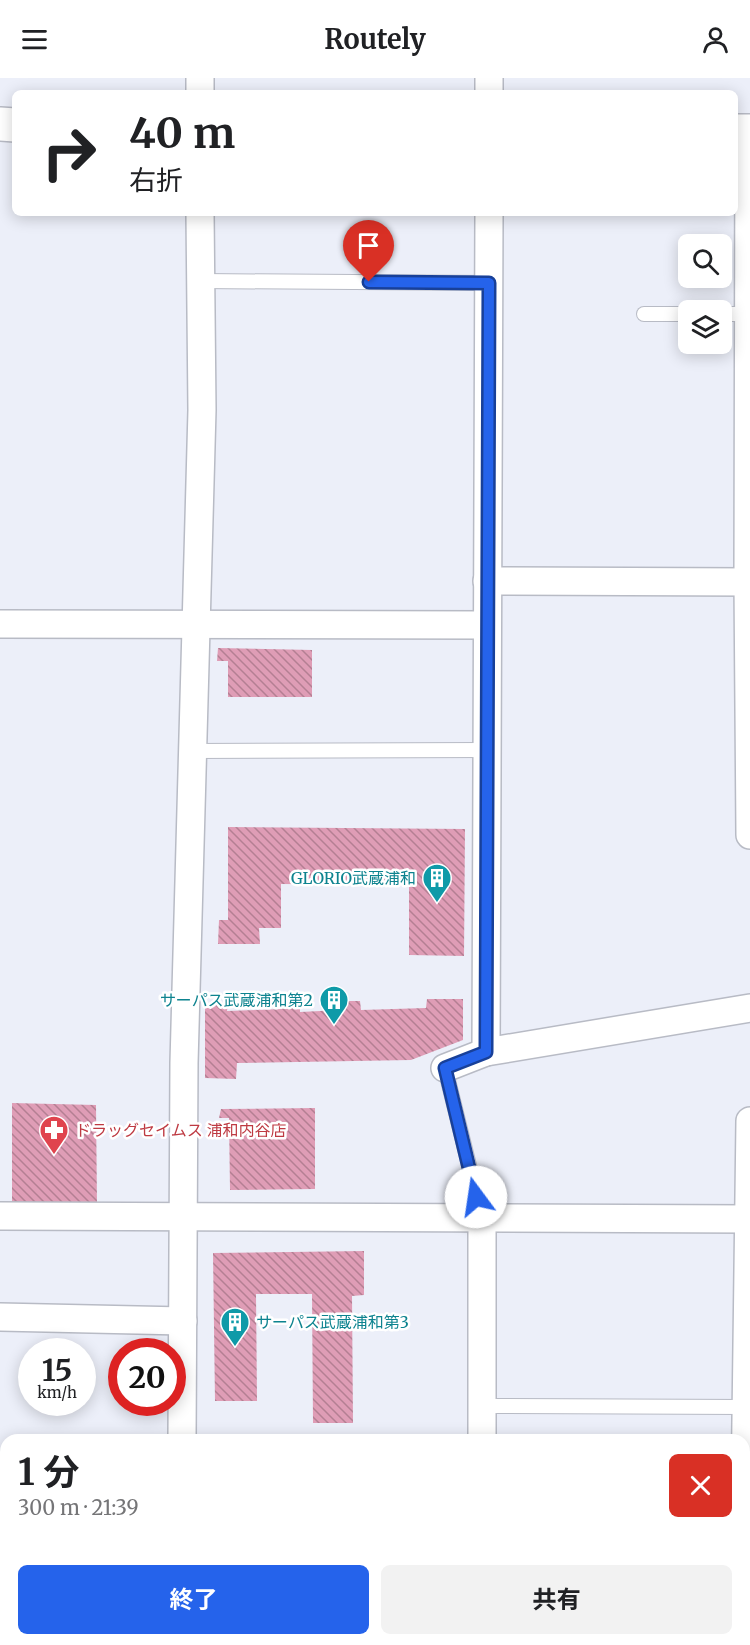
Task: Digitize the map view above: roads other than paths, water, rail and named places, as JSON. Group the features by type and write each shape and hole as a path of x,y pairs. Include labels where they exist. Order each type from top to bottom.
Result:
{"street":[{"path":"745,131 749,314 750,835"},
{"path":"182,1434 184,1063 202,410 200,216"},
{"path":"486,1052 489,216"},
{"path":"487,581 749,582"},
{"path":"0,624 487,625"},
{"path":"445,1068 486,1052 750,1008"},
{"path":"746,1434 750,1121"},
{"path":"0,1216 749,1219"},
{"path":"482,1218 482,1434"},
{"path":"0,1317 183,1320"}],"lane":[{"path":"201,281 489,283"},
{"path":"644,314 678,314"},
{"path":"732,314 749,314"},
{"path":"192,751 487,750"},
{"path":"445,1068 482,1218"},
{"path":"482,1406 746,1407"}],"place":[{"name":"GLORIO武蔵浦和","path":"437,904"},
{"name":"サーパス武蔵浦和第2","path":"334,1026"},
{"name":"ドラッグセイムス 浦和内谷店","path":"54,1156"},
{"name":"サーパス武蔵浦和第3","path":"235,1348"}]}
